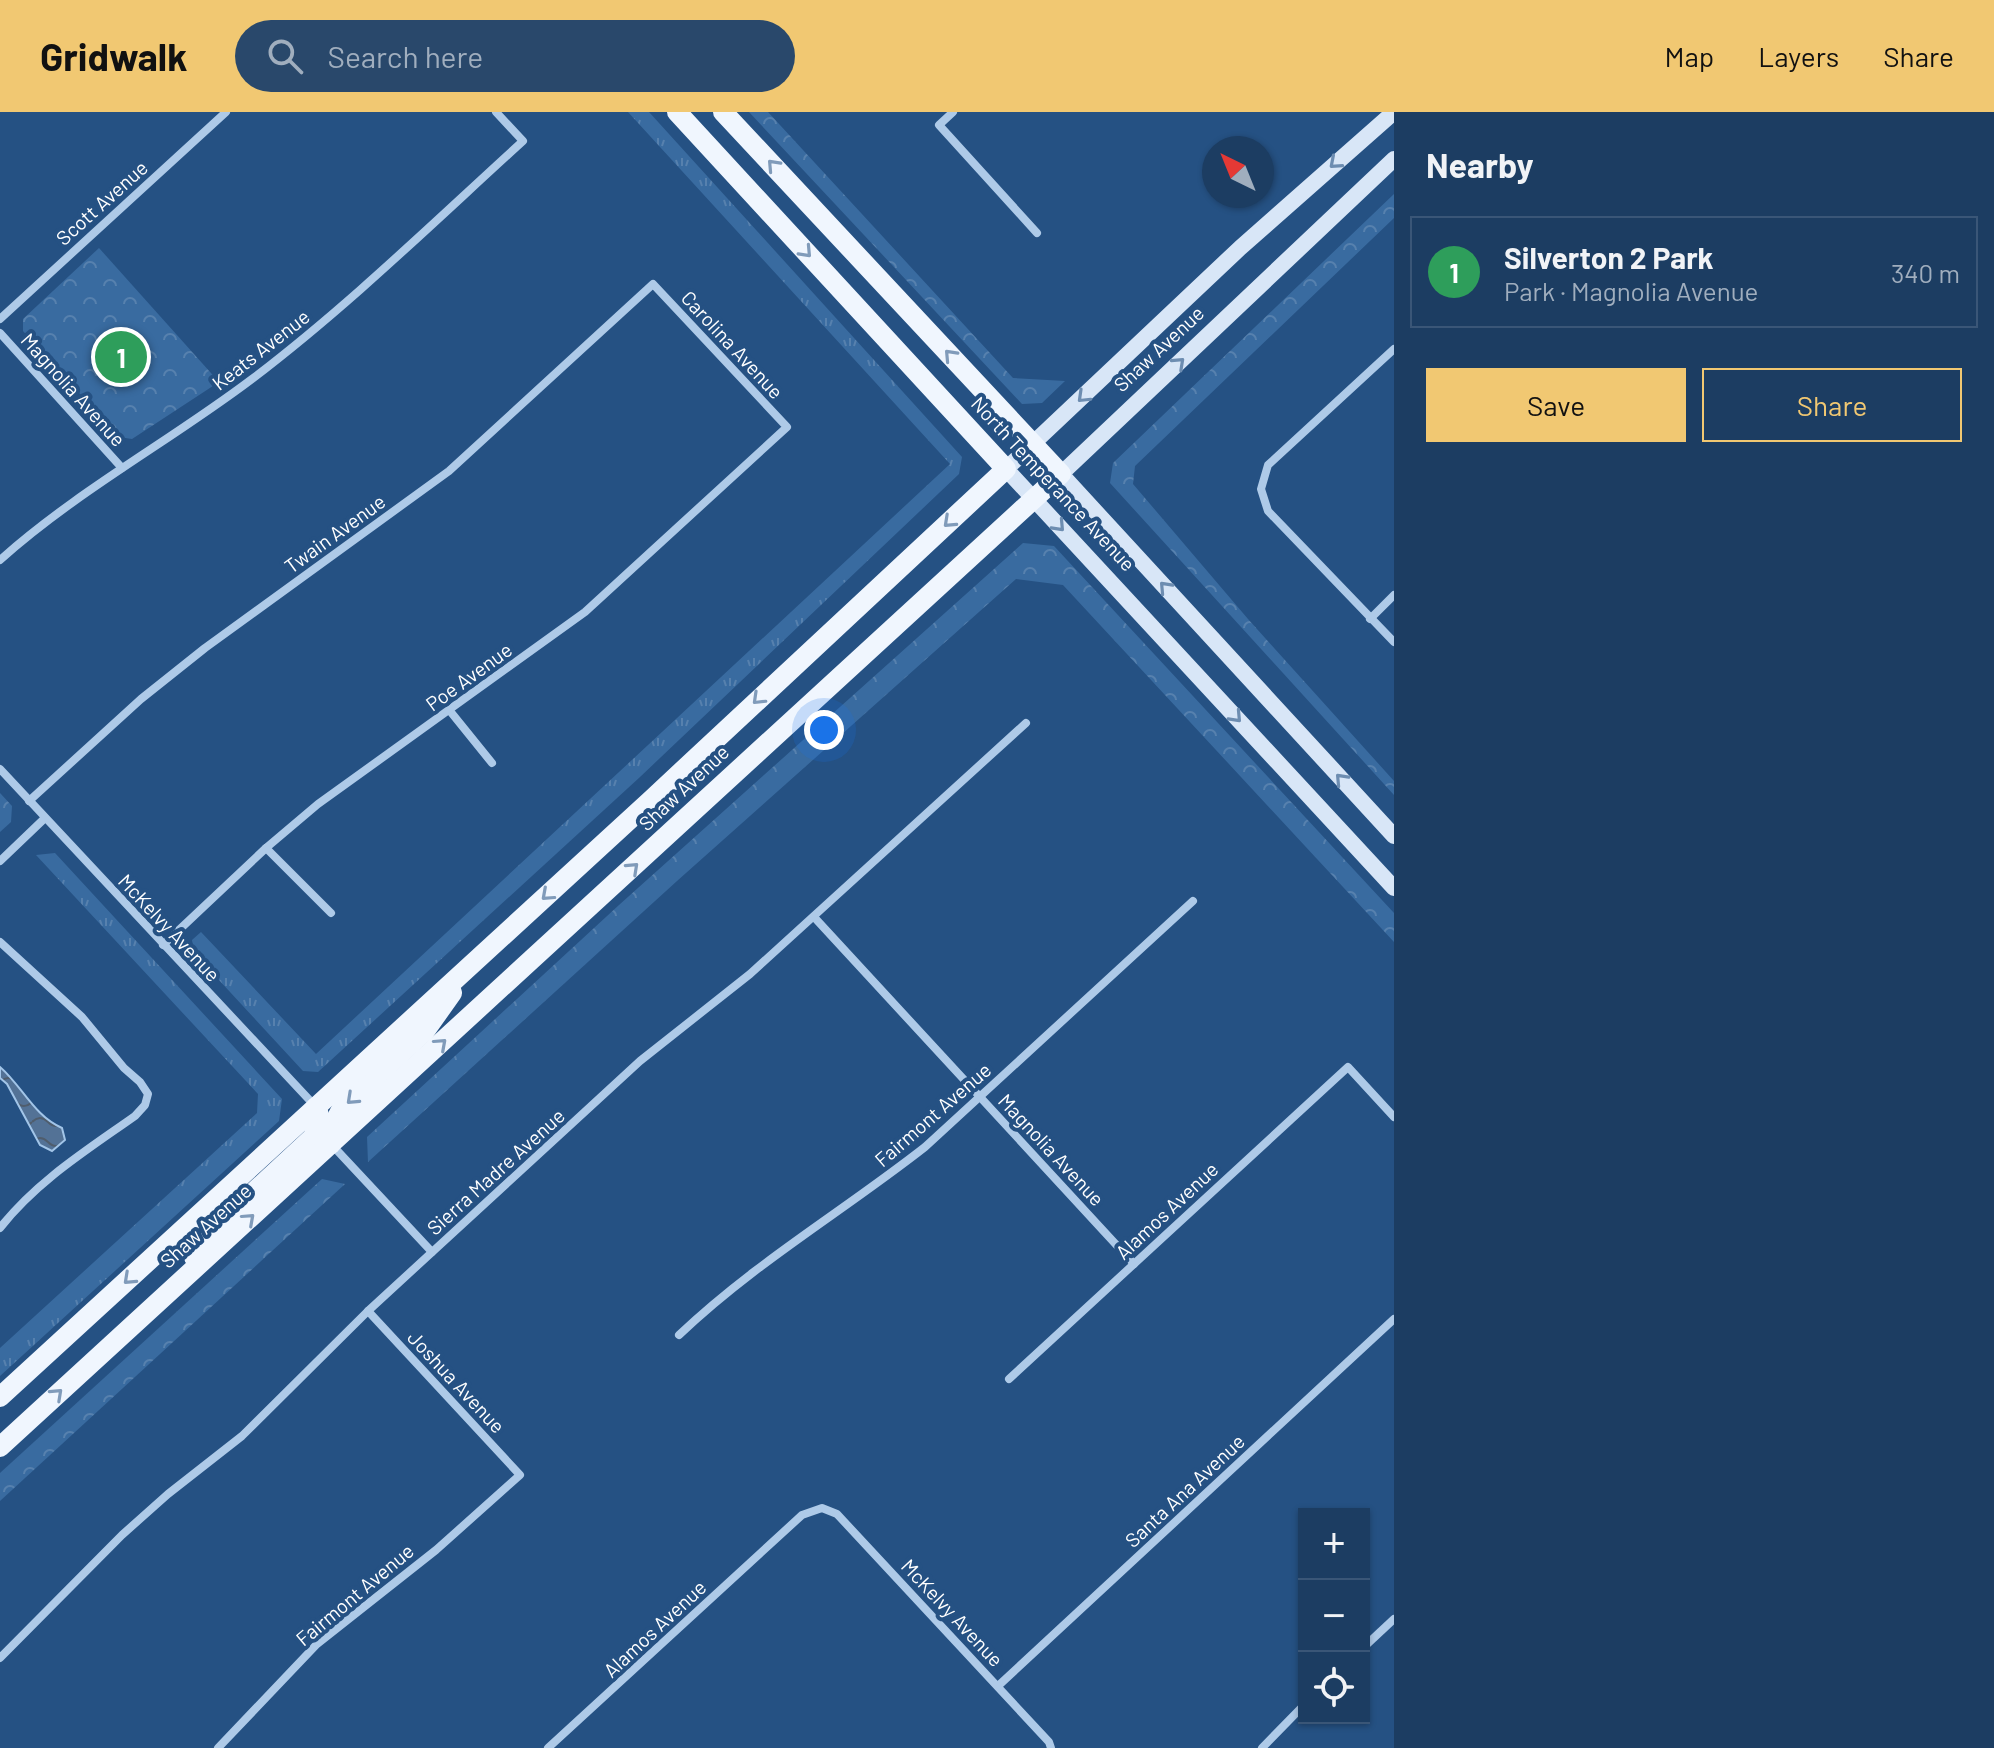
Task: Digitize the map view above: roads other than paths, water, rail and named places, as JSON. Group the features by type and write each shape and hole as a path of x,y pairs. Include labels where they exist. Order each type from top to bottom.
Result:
{"main road":[{"name":"North Temperance Avenue","path":"677,112 1394,888"},
{"name":"North Temperance Avenue","path":"723,112 1394,836"},
{"name":"Shaw Avenue","path":"0,1397 1033,444 1240,248 1394,112"},
{"name":"Shaw Avenue","path":"0,1447 1034,499 1394,159"},
{"path":"331,1144 332,1127 342,1108 425,1031 478,958"},
{"path":"168,1292 216,1228 312,1138 319,1123 320,1115 316,1107"}],"street":[{"name":"Scott Avenue","path":"0,319 226,112"},
{"name":"Keats Avenue","path":"0,560 66,507 198,419 329,318 523,141 496,112"},
{"path":"953,112 939,125 1037,233"},
{"name":"Carolina Avenue","path":"653,284 787,427"},
{"name":"Twain Avenue","path":"29,801 141,699 205,648 449,471 653,284"},
{"name":"Magnolia Avenue","path":"0,333 122,468"},
{"path":"1394,349 1268,465 1261,489 1268,511 1394,642"},
{"name":"Poe Avenue","path":"163,945 266,848 318,804 585,612 787,427"},
{"path":"1370,619 1394,595"},
{"path":"450,711 492,763"},
{"name":"Sierra Madre Avenue","path":"0,1658 122,1535 242,1436 368,1311 640,1061 750,974 1026,723"},
{"name":"McKelvy Avenue","path":"0,769 316,1107"},
{"path":"0,861 45,818"},
{"path":"266,848 331,913"},
{"name":"Fairmont Avenue","path":"679,1335 720,1297 885,1178 981,1097 1193,901"},
{"name":"Magnolia Avenue","path":"814,917 1134,1264"},
{"path":"0,942 82,1017 148,1094 145,1105 135,1116 47,1179 0,1227"},
{"name":"Alamos Avenue","path":"1009,1379 1348,1067 1394,1117"},
{"path":"331,1144 432,1252"},
{"name":"Joshua Avenue","path":"368,1311 520,1475"},
{"name":"Santa Ana Avenue","path":"998,1686 1394,1319"},
{"name":"Fairmont Avenue","path":"218,1748 317,1644 436,1550 520,1475"},
{"name":"McKelvy Avenue","path":"822,1508 837,1514 998,1686 1051,1748"},
{"name":"Alamos Avenue","path":"548,1748 802,1515 822,1508"},
{"path":"1370,1641 1394,1619"},
{"path":"1262,1748 1298,1711"}],"water":[{"path":"0,1067 44,1116 62,1128 65,1140 52,1151 40,1145 7,1084 0,1078"}],"place":[{"name":"Silverton 2 Park","path":"121,357"}]}
